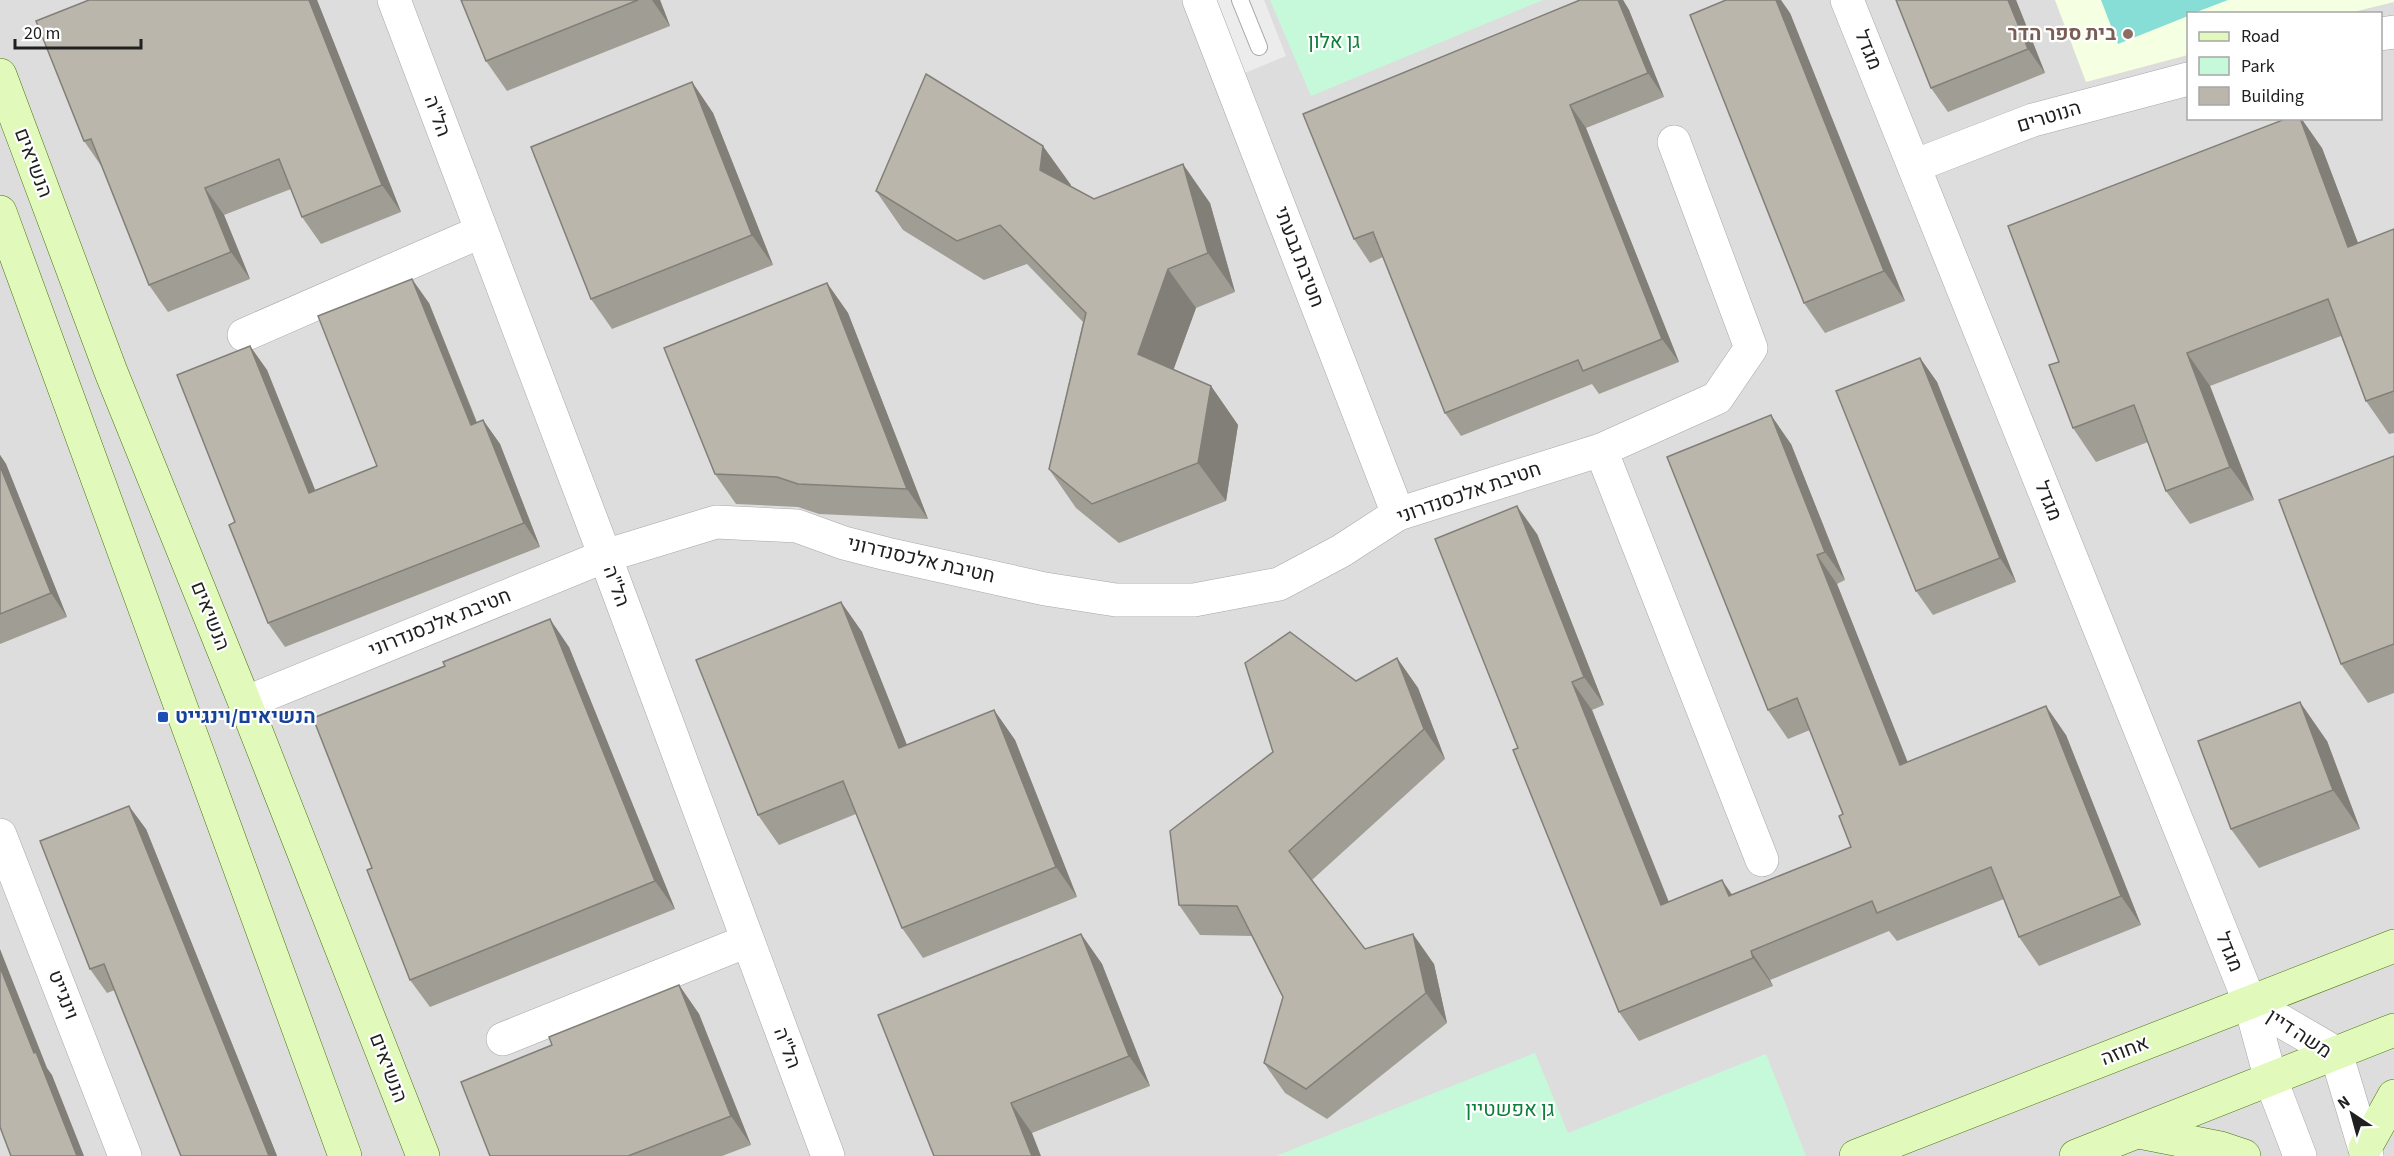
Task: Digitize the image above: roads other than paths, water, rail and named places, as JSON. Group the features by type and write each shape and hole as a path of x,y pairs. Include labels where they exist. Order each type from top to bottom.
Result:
{"street":[{"name":"הל\"ה","path":"394,0 828,1156"},
{"name":"חטיבת גבעתי","path":"1199,0 1398,514"},
{"name":"מגדל","path":"1847,0 2250,1003"},
{"name":"הנשיאים","path":"0,75 111,372 245,703 423,1156"},
{"name":"הנוטרים","path":"1914,166 2033,120 2187,79"},
{"name":"חטיבת אלכסנדרוני","path":"245,703 604,556 716,522 797,526 855,546 1045,589 1116,600 1194,600 1279,584 1341,551 1398,514 1601,450 1717,398 1751,348 1674,142"},
{"path":"1,215 345,1156"},
{"path":"244,335 480,232"},
{"path":"1601,450 1762,860"},
{"name":"וינגייט","path":"0,834 125,1156"},
{"path":"503,1039 747,941"},
{"name":"אחוזה","path":"1857,1156 2394,946"},
{"name":"משה דיין","path":"2250,1003 2336,1053 2366,1152"},
{"name":"משה דיין","path":"2250,1003 2271,1080 2300,1156"},
{"path":"2076,1156 2394,1030"},
{"path":"2366,1152 2394,1096"},
{"path":"2139,1132 2220,1148 2244,1156"}],"lane":[{"path":"1240,0 1259,47"}],"place":[{"name":"בית ספר הדר","path":"2128,34"},
{"name":"הנשיאים/וינגייט","path":"163,717"}],"park label":[{"name":"גן אלון","path":"1334,42"},
{"name":"גן אפשטיין","path":"1510,1110"}]}
